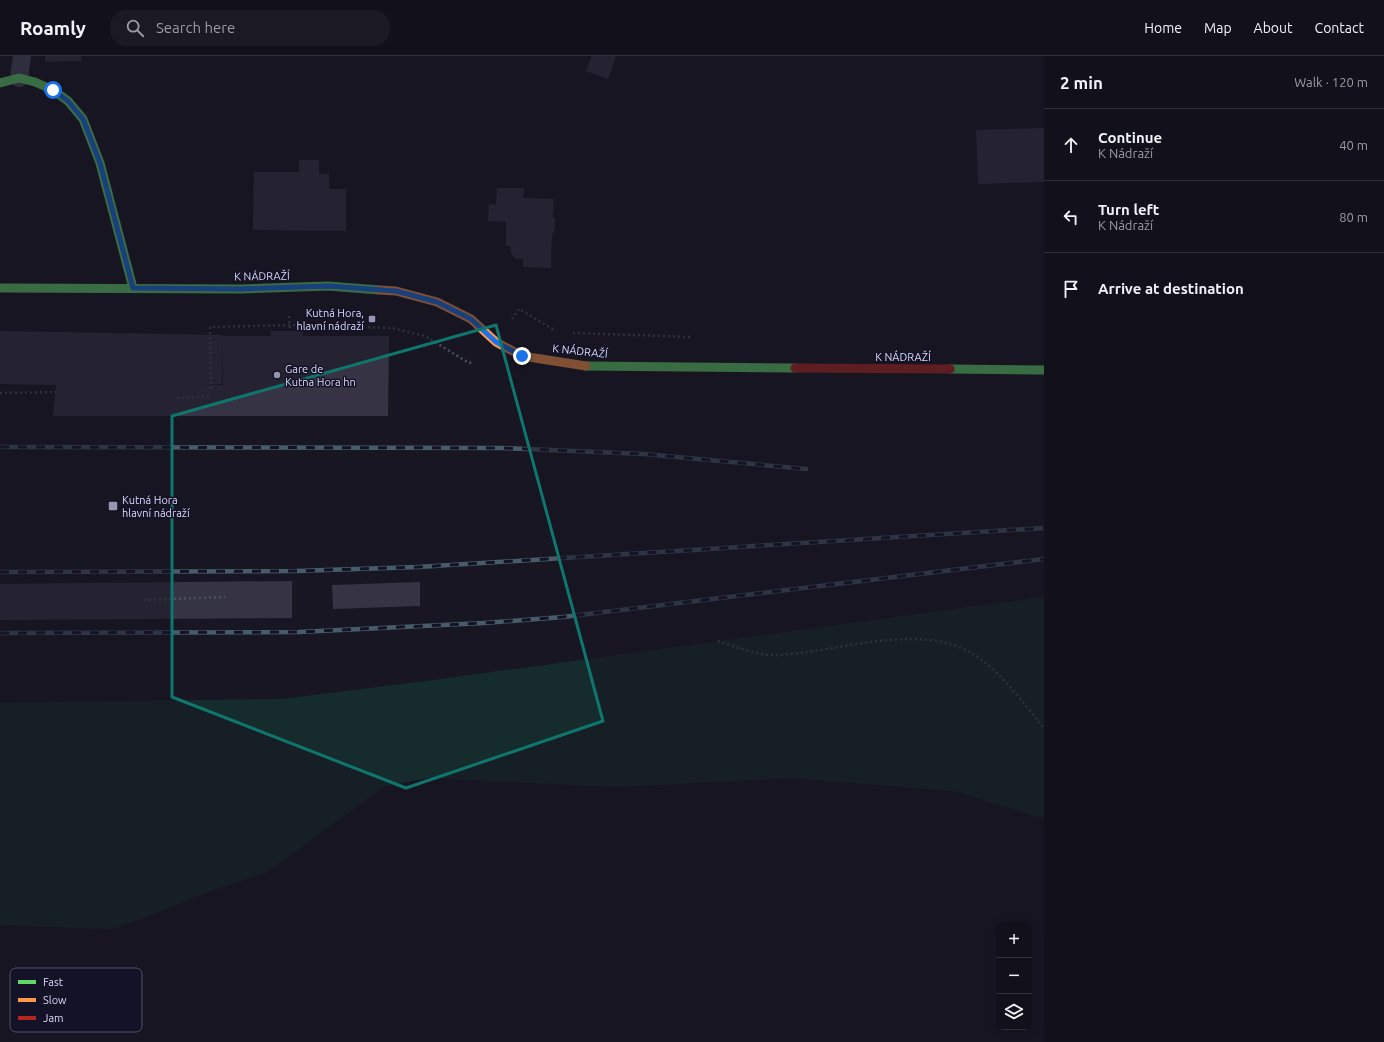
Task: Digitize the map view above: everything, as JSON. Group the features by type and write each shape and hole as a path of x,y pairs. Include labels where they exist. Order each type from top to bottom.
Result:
{"street":[{"path":"0,83 19,78 35,82 53,90 68,101 83,119 100,163 133,288"},
{"name":"K NÁDRAŽÍ","path":"0,288 242,289 328,286 396,291 437,302 471,319 496,342 522,356 596,367 1044,370"}],"lane":[{"path":"19,78 22,56"}],"path":[{"path":"211,389 210,327 290,325 392,328 425,336 469,363 480,360"},
{"path":"0,393 56,392"},
{"path":"177,398 212,396"},
{"path":"144,600 225,597"},
{"path":"718,641 772,656 873,642 927,640 958,646 983,660 1005,682 1044,728"}],"highlighted area":[{"path":"496,325 603,721 406,788 172,697 172,416"}],"green space":[{"path":"1044,597 1044,819 955,791 791,778 616,787 429,778 385,786 267,872 200,895 144,918 110,929 0,925 0,703 281,699 441,679"}],"building":[{"path":"45,56 81,56 81,61 45,62"},
{"path":"592,56 616,56 608,79 586,71"},
{"path":"1044,128 1044,182 978,184 976,130"},
{"path":"299,160 319,160 319,174 329,174 329,189 346,189 346,231 253,230 254,172 299,172"},
{"path":"497,188 524,188 523,198 554,199 553,218 555,218 554,233 552,233 551,268 523,267 523,259 516,259 511,253 511,246 506,246 506,222 488,221 489,204 496,205"},
{"path":"0,331 271,336 271,331 303,331 303,336 389,336 388,416 53,416 56,385 0,384","holes":["222,336 223,385 201,385 222,384"]},
{"path":"292,581 292,618 0,620 0,584"},
{"path":"420,582 420,606 333,609 332,585"}],"railway":[{"path":"0,447 502,448 644,454 806,469"},
{"path":"0,572 296,571 418,567 1044,528"},
{"path":"0,633 299,632 484,623 563,617 1044,559"}],"traffic: fast":[{"path":"0,83 19,78 35,82 53,90 68,101 83,119 100,163 133,288"},
{"path":"0,288 242,289 328,286 379,290"},
{"path":"586,366 795,368"},
{"path":"950,369 1044,370"}],"traffic: slow":[{"path":"379,290 396,291 437,302 471,319 496,342 522,356 586,366"}],"traffic: jam":[{"path":"795,368 950,369"}],"place":[{"name":"Kutná Hora, hlavní nádraží","path":"372,319"},
{"name":"Gare de Kutna Hora hn","path":"277,375"},
{"name":"Kutná Hora hlavní nádraží","path":"113,506"}],"route":[{"path":"53,90 68,101 83,119 100,163 133,288 242,289 328,286 358,287 396,291 437,302 471,319 496,342 522,356"}]}
